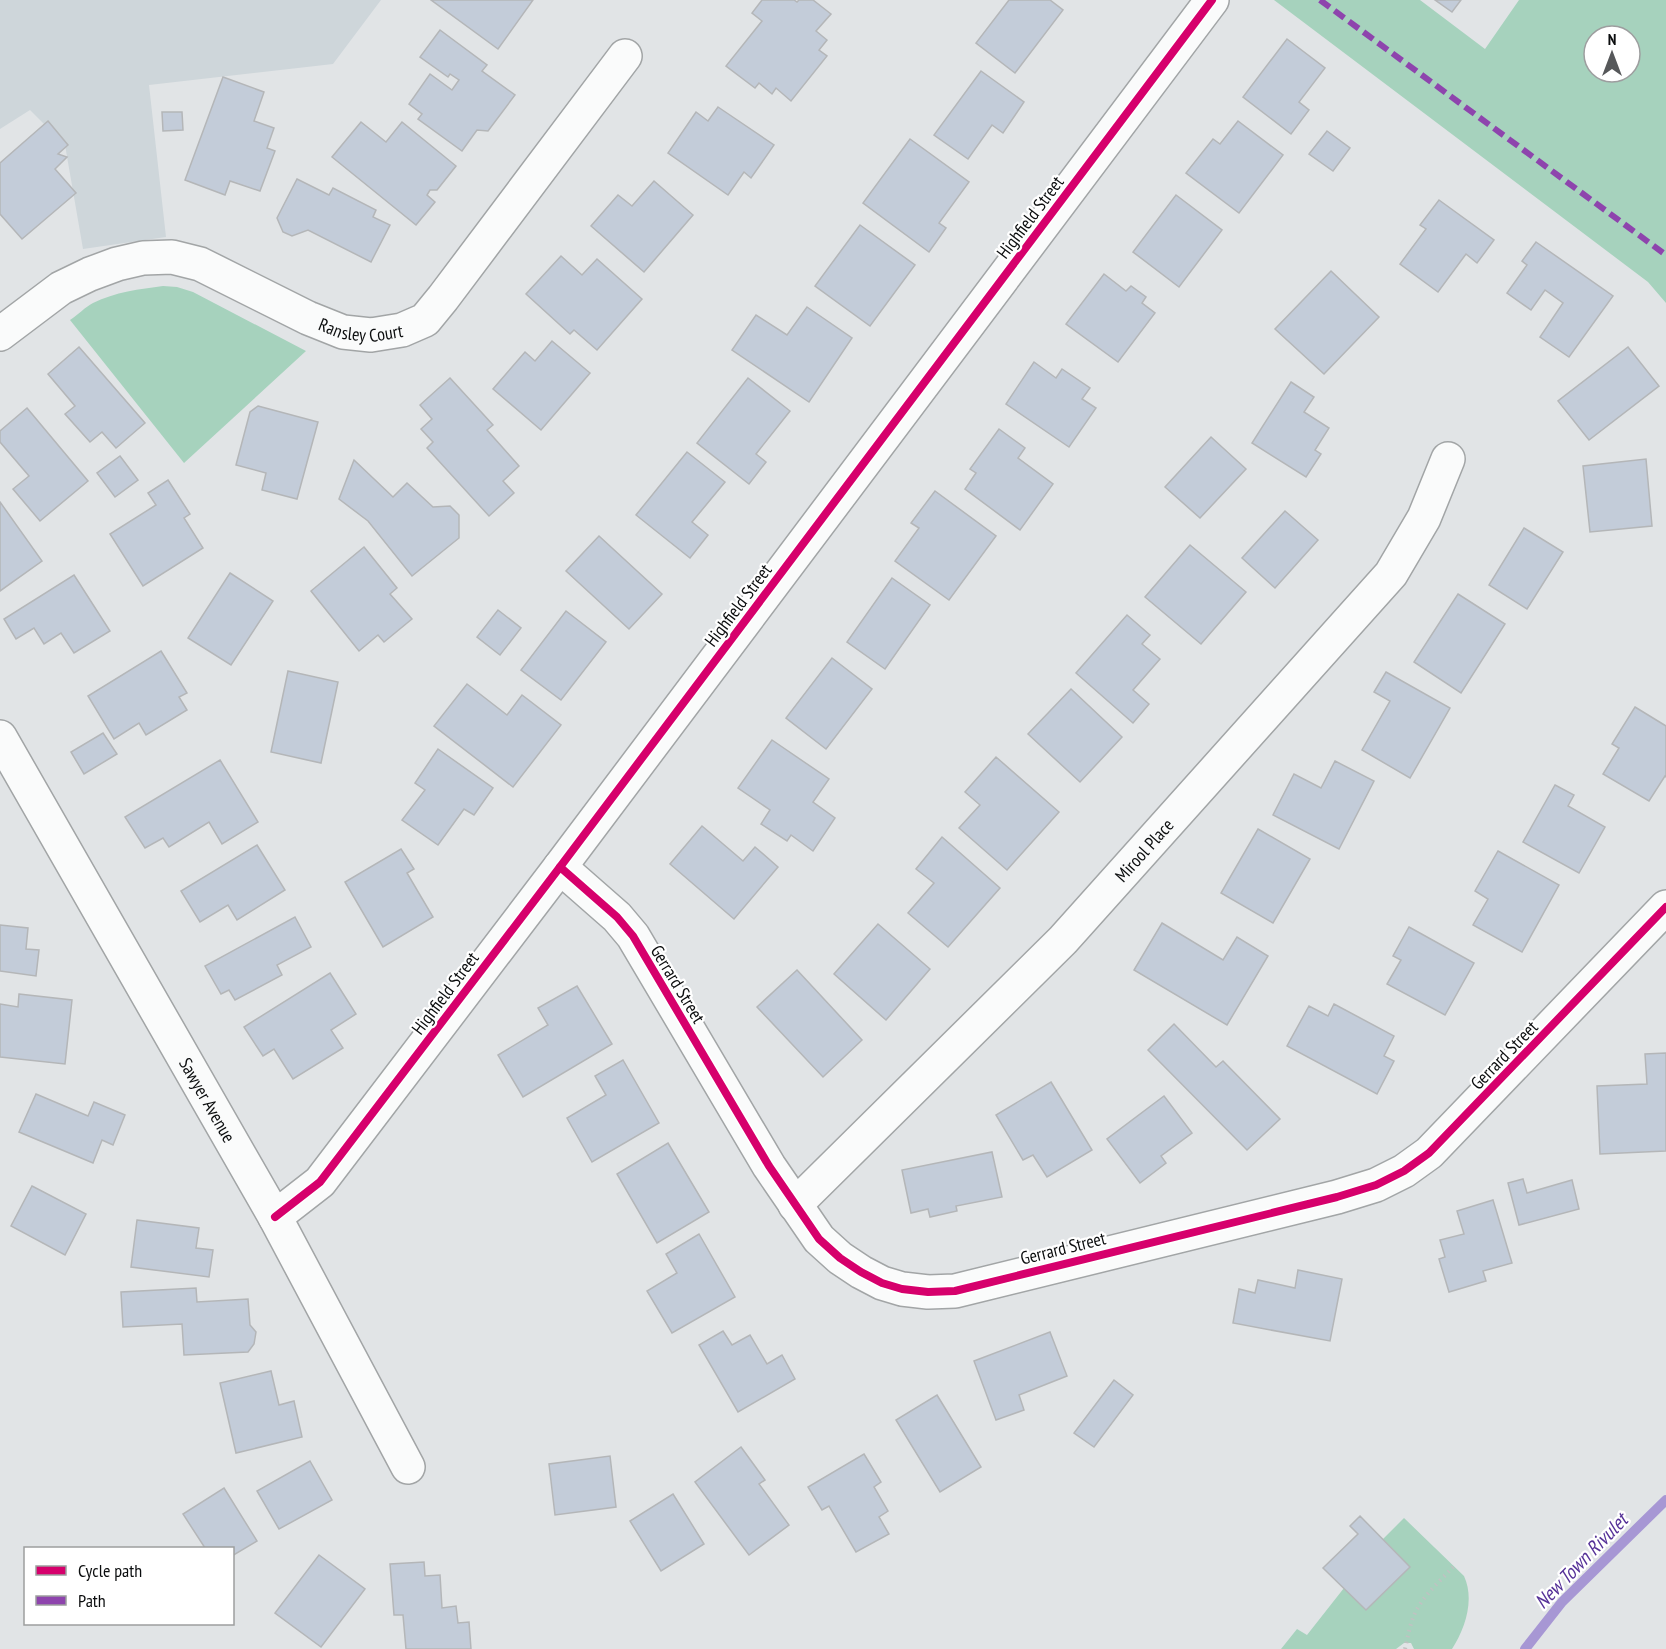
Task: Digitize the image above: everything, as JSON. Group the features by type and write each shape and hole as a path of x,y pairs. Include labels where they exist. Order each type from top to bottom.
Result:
{"street":[{"name":"Highfield Street","path":"275,1217 320,1182 561,867 1212,0"},
{"name":"Ransley Court","path":"0,334 62,288 90,274 143,258 172,257 200,264 308,318 343,332 371,335 402,330 424,320 444,298 625,56"},
{"name":"Mirool Place","path":"795,1205 1063,940 1392,574 1424,519 1448,459"},
{"name":"Sawyer Avenue","path":"0,737 275,1217 408,1467"},
{"name":"Gerrard Street","path":"561,867 617,918 633,936 763,1156 819,1239 840,1258 882,1283 902,1289 928,1292 955,1291 1337,1197 1376,1185 1404,1171 1429,1153 1666,907"}],"path":[{"path":"1405,1649 1409,1628 1416,1612 1429,1593 1454,1566"}],"shaded area":[{"path":"0,0 381,0 333,64 149,85 166,237 83,249 65,145 30,110 0,129"}],"green space":[{"path":"1274,0 1420,0 1485,49 1519,0 1666,0 1666,303 1648,282"},
{"path":"163,286 193,292 306,351 184,463 70,320 101,299"},
{"path":"1404,1518 1464,1576 1469,1595 1467,1614 1461,1633 1452,1649 1414,1649 1411,1643 1404,1643 1396,1649 1281,1649 1297,1629 1307,1635 1344,1588 1366,1610 1410,1567 1383,1539"}],"building":[{"path":"431,0 533,0 498,49"},
{"path":"762,0 794,0 797,2 813,0 831,14 816,31 827,40 819,50 827,56 791,101 776,88 772,94 759,83 755,88 726,66 762,21 752,13"},
{"path":"1009,0 1050,0 1063,10 1015,73 976,43"},
{"path":"1435,0 1461,0 1452,12"},
{"path":"440,30 487,65 482,71 515,95 488,131 477,130 462,151 418,119 422,114 409,104 430,74 452,90 459,80 450,74 448,77 420,57"},
{"path":"1287,39 1325,68 1299,102 1309,110 1291,134 1243,97"},
{"path":"981,71 1024,102 1003,133 992,125 968,159 934,135"},
{"path":"223,77 264,92 254,121 274,128 267,148 275,151 260,191 230,181 225,195 185,180"},
{"path":"718,107 774,145 751,178 744,172 728,195 668,153 696,112 708,121"},
{"path":"162,112 182,112 183,130 163,131"},
{"path":"48,121 68,145 58,154 67,157 55,169 76,193 22,239 0,214 0,163"},
{"path":"1238,121 1283,155 1239,213 1186,173 1213,139 1220,144"},
{"path":"361,122 386,142 402,122 456,166 437,190 430,190 427,195 435,202 416,225 332,157"},
{"path":"1327,131 1350,148 1333,171 1309,154"},
{"path":"910,139 969,182 939,223 946,228 929,252 863,203"},
{"path":"297,179 329,195 333,188 376,210 373,217 390,225 371,262 308,230 292,236 283,232 277,218"},
{"path":"654,181 693,215 644,272 591,226 618,195 632,206"},
{"path":"1176,195 1222,230 1179,287 1133,252"},
{"path":"1439,200 1494,240 1477,263 1466,254 1438,292 1400,264 1426,229 1420,225"},
{"path":"860,225 915,265 870,326 815,286"},
{"path":"1536,242 1613,296 1569,357 1540,337 1563,303 1545,290 1531,310 1507,293 1527,265 1522,261"},
{"path":"561,256 582,275 597,259 642,299 597,350 574,330 570,334 526,294"},
{"path":"1331,271 1379,317 1324,374 1275,329"},
{"path":"1104,274 1126,291 1131,286 1146,297 1142,303 1155,313 1118,362 1066,324"},
{"path":"807,307 852,338 809,402 732,350 756,315 787,335"},
{"path":"552,341 590,373 541,430 493,389 525,352 535,361"},
{"path":"79,347 145,423 116,448 102,432 90,442 65,414 75,406 48,374"},
{"path":"1628,347 1659,386 1589,440 1558,401"},
{"path":"1034,362 1056,378 1062,369 1090,388 1082,399 1096,408 1069,447 1006,404"},
{"path":"450,378 493,425 487,430 519,466 503,481 514,493 489,516 427,448 433,442 421,429 432,419 420,405"},
{"path":"748,378 790,411 756,454 766,462 749,484 697,443"},
{"path":"1291,382 1314,397 1304,412 1329,428 1315,450 1321,454 1306,477 1252,443"},
{"path":"258,406 318,422 297,499 262,490 266,473 236,465 250,412"},
{"path":"27,408 88,481 40,521 13,489 29,476 0,442 0,431"},
{"path":"999,429 1025,448 1018,458 1053,484 1020,530 965,489 976,473 970,469"},
{"path":"1211,437 1246,469 1200,518 1165,487"},
{"path":"687,452 725,482 692,522 708,535 690,558 636,515"},
{"path":"120,456 138,480 115,497 97,473"},
{"path":"1646,459 1652,526 1590,532 1583,466"},
{"path":"354,460 393,497 407,483 433,507 450,506 459,515 459,538 412,576 368,521 339,499"},
{"path":"168,480 190,514 184,518 203,548 143,586 110,534 156,505 148,493"},
{"path":"935,491 996,536 949,600 895,561 919,528 911,523"},
{"path":"0,502 42,561 0,591"},
{"path":"1285,511 1318,540 1275,588 1242,558"},
{"path":"1524,528 1563,552 1527,609 1489,585"},
{"path":"599,536 662,594 629,629 566,571"},
{"path":"1190,545 1246,592 1201,644 1145,597"},
{"path":"364,547 397,588 390,594 412,619 384,642 378,635 359,651 311,591"},
{"path":"230,573 273,601 231,665 188,638"},
{"path":"74,575 110,631 74,653 61,633 44,644 34,628 16,639 4,619"},
{"path":"892,578 930,605 885,669 847,642"},
{"path":"1458,594 1505,624 1461,693 1414,662"},
{"path":"498,610 521,628 500,655 477,637"},
{"path":"566,611 606,642 561,700 521,670"},
{"path":"1127,615 1150,635 1142,644 1160,659 1133,690 1149,704 1133,723 1076,673"},
{"path":"161,651 187,693 179,697 187,710 146,735 139,723 114,739 88,696"},
{"path":"832,658 872,689 826,749 786,718"},
{"path":"288,671 338,682 321,763 271,752"},
{"path":"1386,672 1450,708 1410,778 1362,750 1390,701 1374,692"},
{"path":"467,684 507,715 522,695 561,725 513,787 434,726"},
{"path":"1071,689 1122,737 1080,782 1028,734"},
{"path":"1635,707 1666,726 1666,777 1649,801 1603,774 1619,748 1612,744"},
{"path":"103,733 117,754 84,774 71,752"},
{"path":"772,740 829,779 813,802 835,818 813,851 791,835 787,841 761,824 770,810 738,788"},
{"path":"438,749 493,788 474,815 464,809 438,845 402,820 425,790 415,783"},
{"path":"996,757 1059,812 1007,870 959,828 980,805 965,792"},
{"path":"220,760 258,822 222,844 209,822 169,847 163,838 145,848 125,817"},
{"path":"1335,761 1374,781 1339,849 1273,815 1294,774 1321,788"},
{"path":"1555,785 1574,795 1568,806 1605,827 1579,873 1523,842"},
{"path":"702,826 743,861 755,847 778,867 734,919 670,864"},
{"path":"1258,829 1310,859 1273,923 1221,893"},
{"path":"942,837 1000,888 948,947 908,913 934,883 916,869"},
{"path":"257,845 285,890 237,920 228,905 200,922 181,891"},
{"path":"401,849 414,869 407,873 433,917 383,947 345,882"},
{"path":"1498,851 1559,885 1522,952 1473,925 1488,899 1475,891"},
{"path":"295,917 311,947 277,965 282,975 235,1000 229,990 221,994 205,966"},
{"path":"1162,923 1223,960 1237,937 1268,956 1227,1025 1134,970"},
{"path":"878,924 930,969 886,1020 834,974"},
{"path":"0,925 28,928 26,949 39,950 36,976 0,971"},
{"path":"1409,927 1474,963 1445,1015 1387,984 1401,960 1393,956"},
{"path":"797,970 862,1040 823,1077 757,1007"},
{"path":"330,973 356,1014 331,1030 343,1048 293,1079 274,1049 263,1056 244,1027"},
{"path":"577,986 612,1044 523,1097 498,1055 548,1025 538,1008"},
{"path":"19,994 72,1000 65,1064 0,1057 0,1004 18,1007"},
{"path":"1334,1004 1394,1036 1384,1056 1394,1061 1377,1094 1287,1046 1309,1006 1328,1016"},
{"path":"1174,1024 1216,1067 1223,1061 1280,1119 1247,1150 1148,1050"},
{"path":"1666,1053 1666,1151 1600,1154 1597,1086 1647,1084 1645,1054"},
{"path":"623,1060 659,1123 592,1162 567,1118 606,1095 595,1076"},
{"path":"1051,1082 1092,1150 1047,1177 1033,1155 1023,1160 996,1115"},
{"path":"36,1094 88,1116 94,1102 125,1115 113,1145 102,1140 93,1163 19,1132"},
{"path":"1164,1096 1192,1133 1161,1156 1166,1163 1140,1183 1107,1139"},
{"path":"668,1143 709,1212 657,1243 617,1174"},
{"path":"992,1152 1002,1197 956,1206 957,1211 930,1217 928,1209 911,1213 902,1170"},
{"path":"1523,1179 1527,1193 1572,1180 1579,1209 1519,1225 1508,1183"},
{"path":"32,1186 86,1214 65,1255 11,1226"},
{"path":"1493,1200 1512,1263 1483,1271 1486,1281 1449,1292 1439,1259 1445,1257 1440,1240 1464,1234 1457,1211"},
{"path":"137,1220 199,1228 196,1248 213,1250 209,1277 131,1267"},
{"path":"699,1234 735,1297 672,1333 647,1291 677,1273 666,1254"},
{"path":"1298,1270 1342,1279 1330,1341 1233,1323 1239,1289 1255,1293 1258,1280 1295,1288"},
{"path":"196,1288 197,1302 248,1299 250,1325 256,1332 254,1344 248,1352 184,1355 182,1324 123,1327 121,1292"},
{"path":"723,1331 732,1345 750,1335 767,1364 782,1355 795,1379 738,1412 699,1345"},
{"path":"1050,1332 1067,1376 1019,1395 1024,1410 996,1420 974,1361"},
{"path":"271,1371 279,1405 294,1401 302,1437 236,1453 220,1383"},
{"path":"1114,1380 1133,1395 1094,1447 1074,1433"},
{"path":"937,1395 981,1467 940,1492 896,1420"},
{"path":"741,1447 765,1480 759,1484 789,1525 749,1555 695,1482"},
{"path":"864,1454 881,1482 874,1487 888,1511 879,1517 889,1534 856,1552 829,1506 822,1510 808,1487"},
{"path":"610,1456 616,1507 555,1515 549,1464"},
{"path":"310,1461 332,1500 279,1529 257,1491"},
{"path":"224,1488 257,1541 234,1555 234,1547 204,1547 183,1514"},
{"path":"673,1494 704,1544 661,1571 630,1521"},
{"path":"1360,1516 1410,1567 1366,1610 1323,1568 1358,1534 1350,1526"},
{"path":"319,1555 365,1589 321,1647 275,1613"},
{"path":"424,1562 425,1576 440,1575 442,1608 456,1606 458,1623 469,1622 471,1649 406,1649 403,1615 394,1615 390,1564"}],"waterway":[{"name":"New Town Rivulet","path":"1525,1649 1562,1602 1666,1500"}],"marked path":[{"path":"1320,0 1666,255"}],"cycle path":[{"path":"275,1217 320,1182 560,867 1212,0"},
{"path":"560,867 617,917 633,936 769,1166 819,1239 840,1258 882,1283 902,1289 928,1292 955,1291 1337,1197 1376,1185 1404,1171 1429,1153 1666,907"}]}
